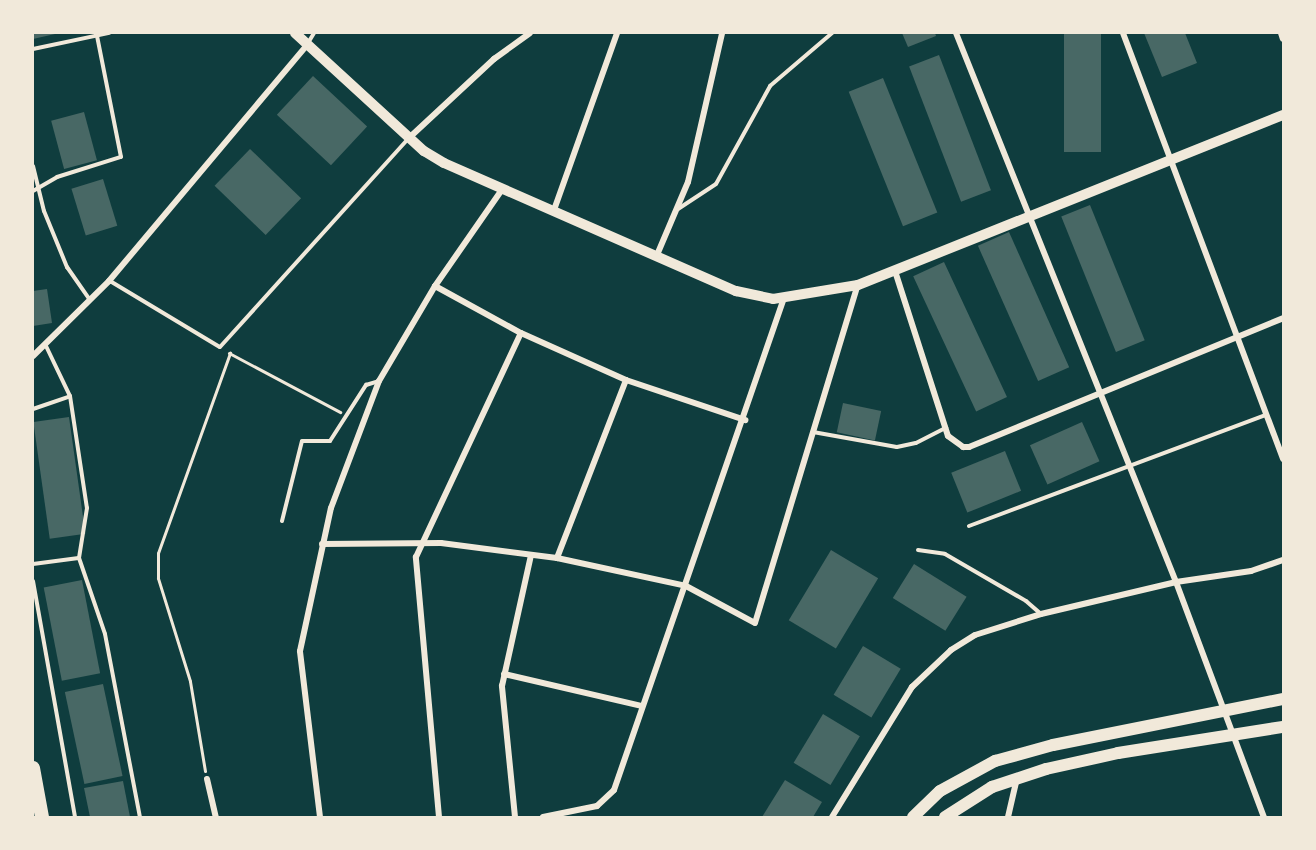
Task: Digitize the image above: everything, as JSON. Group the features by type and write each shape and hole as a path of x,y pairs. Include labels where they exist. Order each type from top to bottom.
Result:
{"highway":[{"path":"33,768 42,817"}],"main road":[{"path":"913,817 940,791 995,762 1053,745 1283,699"},
{"path":"945,817 992,788 1017,779 1118,753 1283,727"}],"street":[{"path":"295,33 306,46 410,137 444,163 747,295 784,298 858,285 1283,115"},
{"path":"410,137 494,59 530,33"},
{"path":"554,210 616,33"},
{"path":"657,255 688,182 722,33"},
{"path":"956,33 1176,582 1264,817"},
{"path":"1123,33 1239,335 1283,459"},
{"path":"1281,33 1283,39"},
{"path":"33,356 109,281 306,46"},
{"path":"320,817 300,651 322,544 344,467 379,381 435,286 503,187"},
{"path":"895,271 946,428 952,441 969,447 1283,318"},
{"path":"322,544 421,542 557,558 686,586 755,623 858,285"},
{"path":"435,286 521,333 626,380 744,420"},
{"path":"543,817 586,810 607,798 620,776 642,706 744,420 784,298"},
{"path":"439,817 416,564 421,542 521,333"},
{"path":"557,558 626,380"},
{"path":"515,817 501,696 531,555"},
{"path":"832,817 880,736 929,668 975,635 1041,614 1176,582 1251,571 1283,560"},
{"path":"504,674 642,706"},
{"path":"207,779 216,817"},
{"path":"1008,817 1016,796 1017,779"}],"lane":[{"path":"33,49 109,33"},
{"path":"306,46 314,33"},
{"path":"678,209 716,184 770,86 832,33"},
{"path":"35,190 57,177 121,157 97,36"},
{"path":"109,281 220,347 410,137"},
{"path":"33,166 35,190 67,267 90,300"},
{"path":"45,346 70,396 87,508 79,558 105,634 140,817"},
{"path":"282,521 302,441 330,441 366,385 379,381"},
{"path":"33,409 70,396"},
{"path":"969,526 1128,464 1267,415"},
{"path":"812,431 897,447 916,443 946,428"},
{"path":"918,550 945,554 1026,601 1041,614"},
{"path":"33,564 79,558"},
{"path":"33,581 75,817"}],"path":[{"path":"220,347 347,416"},
{"path":"207,779 190,681 158,578 158,553 230,353"}],"building":[{"path":"33,33 55,33 55,34 33,39"},
{"path":"902,33 935,33 936,36 908,47"},
{"path":"1064,33 1101,33 1101,152 1064,152"},
{"path":"1144,33 1185,33 1197,63 1162,77"},
{"path":"939,55 991,190 961,202 909,66"},
{"path":"313,76 367,126 331,165 277,115"},
{"path":"883,78 937,212 903,226 849,92"},
{"path":"84,112 97,160 64,169 51,121"},
{"path":"250,149 301,198 266,235 215,186"},
{"path":"103,179 117,226 86,236 71,189"},
{"path":"1090,205 1145,340 1116,352 1061,217"},
{"path":"1009,232 1069,367 1038,381 978,246"},
{"path":"944,262 1007,397 976,411 913,276"},
{"path":"47,289 52,323 33,326 33,291"},
{"path":"843,403 881,411 875,440 837,432"},
{"path":"69,417 85,534 50,539 33,422"},
{"path":"1082,422 1099,461 1047,484 1030,445"},
{"path":"1005,451 1021,491 967,513 951,473"},
{"path":"831,550 878,578 836,649 789,620"},
{"path":"914,564 967,597 945,631 893,598"},
{"path":"82,580 100,673 62,681 44,587"},
{"path":"863,646 901,669 871,718 834,695"},
{"path":"103,684 123,776 84,784 65,692"},
{"path":"823,714 860,736 831,785 794,763"},
{"path":"785,780 822,802 813,817 762,817"},
{"path":"123,781 130,817 90,817 84,788"}]}
